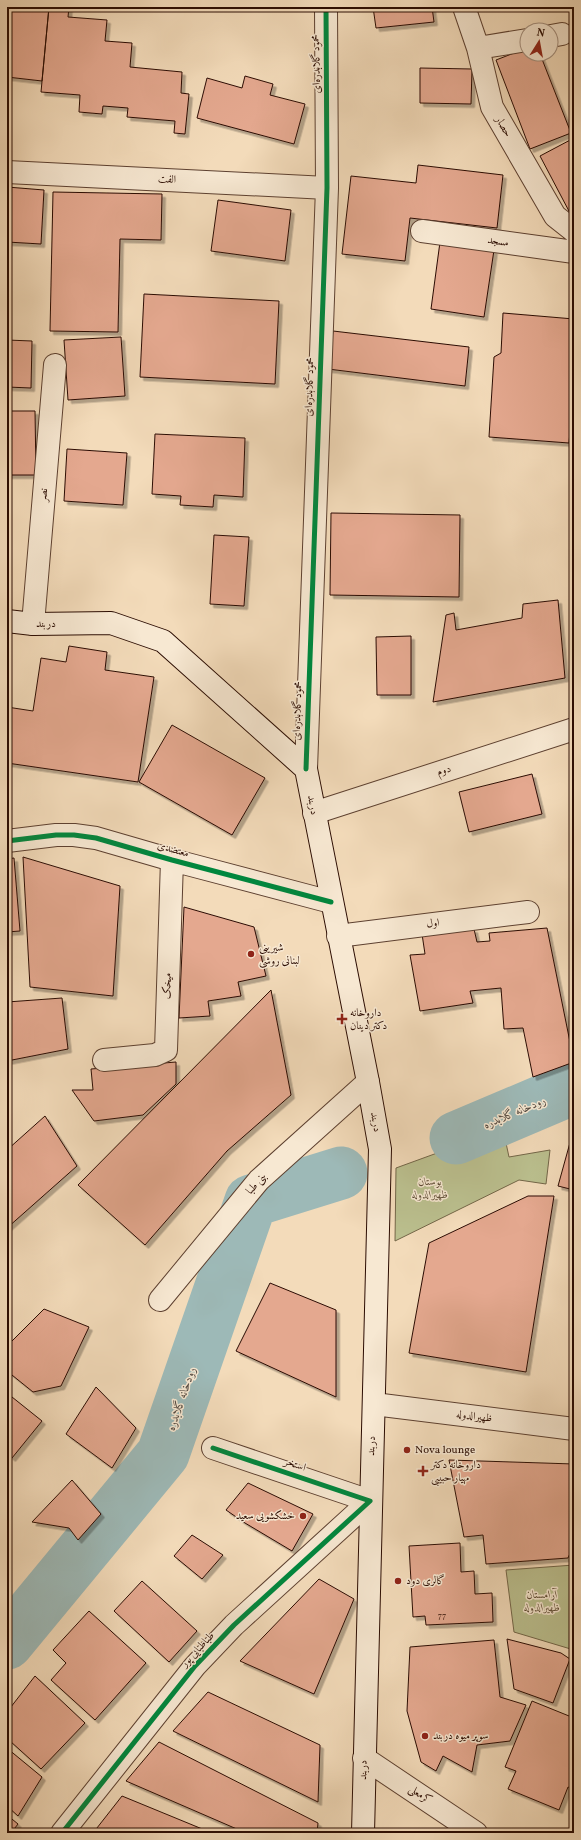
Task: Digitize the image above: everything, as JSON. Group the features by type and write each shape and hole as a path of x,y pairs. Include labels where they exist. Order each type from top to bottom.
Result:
{"street":[{"name":"محمود گلابدره‌ای","path":"306,769 327,188 326,7"},
{"name":"حصار","path":"464,7 478,48 492,107 555,216 574,231"},
{"path":"478,48 519,41"},
{"name":"الفت","path":"7,172 327,188"},
{"name":"مسجد","path":"422,231 574,252"},
{"name":"نصر","path":"33,624 55,365"},
{"name":"دربند","path":"7,621 33,624 112,623 163,641 306,769 380,1149 374,1404 370,1501 363,1833"},
{"name":"دوم","path":"314,813 574,730"},
{"name":"معتضدی","path":"7,841 56,835 74,835 96,838 172,860 331,902"},
{"name":"میخک","path":"104,1060 155,1055 166,1050 172,860"},
{"name":"اول","path":"338,936 528,912"},
{"name":"بنی طبا","path":"160,1300 259,1180 368,1082"},
{"name":"ظهیرالدوله","path":"374,1404 574,1429"},
{"name":"استخر","path":"213,1448 370,1501"},
{"name":"طباطبایی پور","path":"62,1833 195,1666 234,1626 370,1501"},
{"name":"کرمعلی","path":"364,1758 476,1833"}],"green space":[{"name":"بوستان ظهیرالدوله","path":"503,1129 509,1157 550,1150 546,1184 519,1180 395,1241 396,1168"},
{"name":"آرامستان ظهیرالدوله","path":"574,1565 574,1650 514,1632 506,1570"}],"building":[{"path":"7,7 49,7 42,81 7,77"},
{"path":"49,7 69,7 68,17 107,20 105,41 132,43 130,67 182,72 181,93 189,94 185,134 174,133 175,121 127,117 128,108 103,106 102,114 79,112 80,95 41,92"},
{"path":"373,7 432,7 434,22 376,28"},
{"path":"519,51 519,62 543,62 571,133 530,149 496,60"},
{"path":"420,68 472,69 471,104 420,103"},
{"path":"245,76 273,84 270,95 305,104 294,144 197,118 207,78 242,88"},
{"path":"574,138 574,211 570,213 540,156"},
{"path":"418,165 503,175 497,228 410,218 405,261 342,254 351,176 416,183"},
{"path":"7,187 44,190 41,244 7,242"},
{"path":"53,192 162,194 161,240 120,239 118,332 50,331"},
{"path":"218,200 291,210 285,261 211,251"},
{"path":"440,242 494,250 484,317 431,309"},
{"path":"144,294 279,301 275,384 140,377"},
{"path":"503,313 574,319 574,383 569,443 489,437 494,357 501,353"},
{"path":"333,331 469,347 465,386 328,369"},
{"path":"121,337 125,396 68,400 64,340"},
{"path":"7,340 32,341 31,388 7,387"},
{"path":"7,411 35,411 36,475 7,475"},
{"path":"155,434 245,438 243,497 214,495 213,507 180,505 181,496 152,494"},
{"path":"67,449 127,453 123,505 64,501"},
{"path":"331,513 460,515 459,597 330,595"},
{"path":"214,535 249,537 244,606 210,604"},
{"path":"558,600 565,678 433,702 446,615 454,613 456,630 522,618 523,604"},
{"path":"411,636 411,695 377,695 376,637"},
{"path":"69,646 107,652 105,670 154,677 138,782 7,763 7,707 33,711 41,658 66,662"},
{"path":"172,725 265,778 232,835 139,782"},
{"path":"532,774 542,814 469,832 459,792"},
{"path":"23,857 120,886 113,996 30,987"},
{"path":"14,858 20,931 7,932 7,859"},
{"path":"184,907 254,927 266,976 238,982 241,996 208,1001 210,1016 179,1018"},
{"path":"547,928 574,1062 533,1077 523,1028 504,1029 501,988 470,991 473,1003 420,1011 410,955 425,954 422,934 474,929 477,942 490,941 489,933"},
{"path":"271,990 291,1095 227,1151 145,1245 78,1185"},
{"path":"62,998 68,1049 7,1061 7,1002"},
{"path":"176,1062 176,1084 143,1115 94,1121 72,1090 93,1090 91,1069"},
{"path":"45,1116 77,1166 7,1228 7,1150"},
{"path":"571,1139 574,1140 574,1190 558,1186"},
{"path":"528,1196 554,1196 526,1372 409,1353 429,1243"},
{"path":"270,1283 336,1310 336,1397 236,1351"},
{"path":"44,1309 89,1327 61,1386 33,1392 7,1371 7,1346"},
{"path":"96,1387 136,1428 112,1468 66,1434"},
{"path":"7,1393 42,1421 12,1458 7,1454"},
{"path":"449,1460 574,1464 574,1544 568,1558 486,1564 483,1535 464,1537"},
{"path":"72,1480 101,1514 78,1540 69,1528 32,1522"},
{"path":"248,1483 313,1514 292,1551 226,1510"},
{"path":"192,1535 223,1555 202,1579 174,1556"},
{"path":"460,1543 461,1572 474,1571 475,1594 492,1593 493,1622 426,1625 425,1616 413,1617 409,1546"},
{"path":"319,1579 354,1599 314,1694 240,1661"},
{"path":"142,1581 197,1631 169,1662 114,1611"},
{"path":"89,1611 146,1663 95,1720 51,1680 66,1663 53,1650"},
{"path":"507,1639 561,1653 570,1659 553,1703 514,1689"},
{"path":"494,1640 500,1697 526,1705 510,1741 477,1745 472,1772 443,1756 436,1771 421,1762 407,1711 410,1647"},
{"path":"35,1676 85,1723 41,1769 10,1741 7,1726 7,1712"},
{"path":"208,1692 320,1745 318,1802 173,1731"},
{"path":"532,1701 574,1718 574,1789 568,1787 559,1810 508,1789 516,1771 505,1767"},
{"path":"159,1742 318,1823 317,1833 246,1833 126,1781"},
{"path":"8,1749 42,1777 18,1816 7,1806"},
{"path":"122,1796 212,1833 93,1833"},
{"path":"7,1815 18,1824 11,1833 7,1833"}],"waterway":[{"name":"رودخانه گلابدره","path":"456,1138 574,1088"},
{"name":"رودخانه گلابدره","path":"7,1643 163,1454 251,1201 341,1173"}],"cycle path":[{"path":"306,769 327,188 326,7"},
{"path":"7,841 56,835 74,835 96,838 172,860 331,902"},
{"path":"62,1833 195,1666 234,1625 370,1501 213,1448"}],"place":[{"name":"شیرینی لبنانی روشی","path":"251,954"},
{"name":"داروخانه دکتر دینان","path":"342,1019"},
{"name":"Nova lounge","path":"407,1450"},
{"name":"داروخانه دکتر مهیار حبیبی","path":"423,1471"},
{"name":"خشکشویی سعید","path":"303,1516"},
{"name":"گالری دود","path":"398,1581"},
{"name":"سوپر میوه دربند","path":"425,1736"}]}
